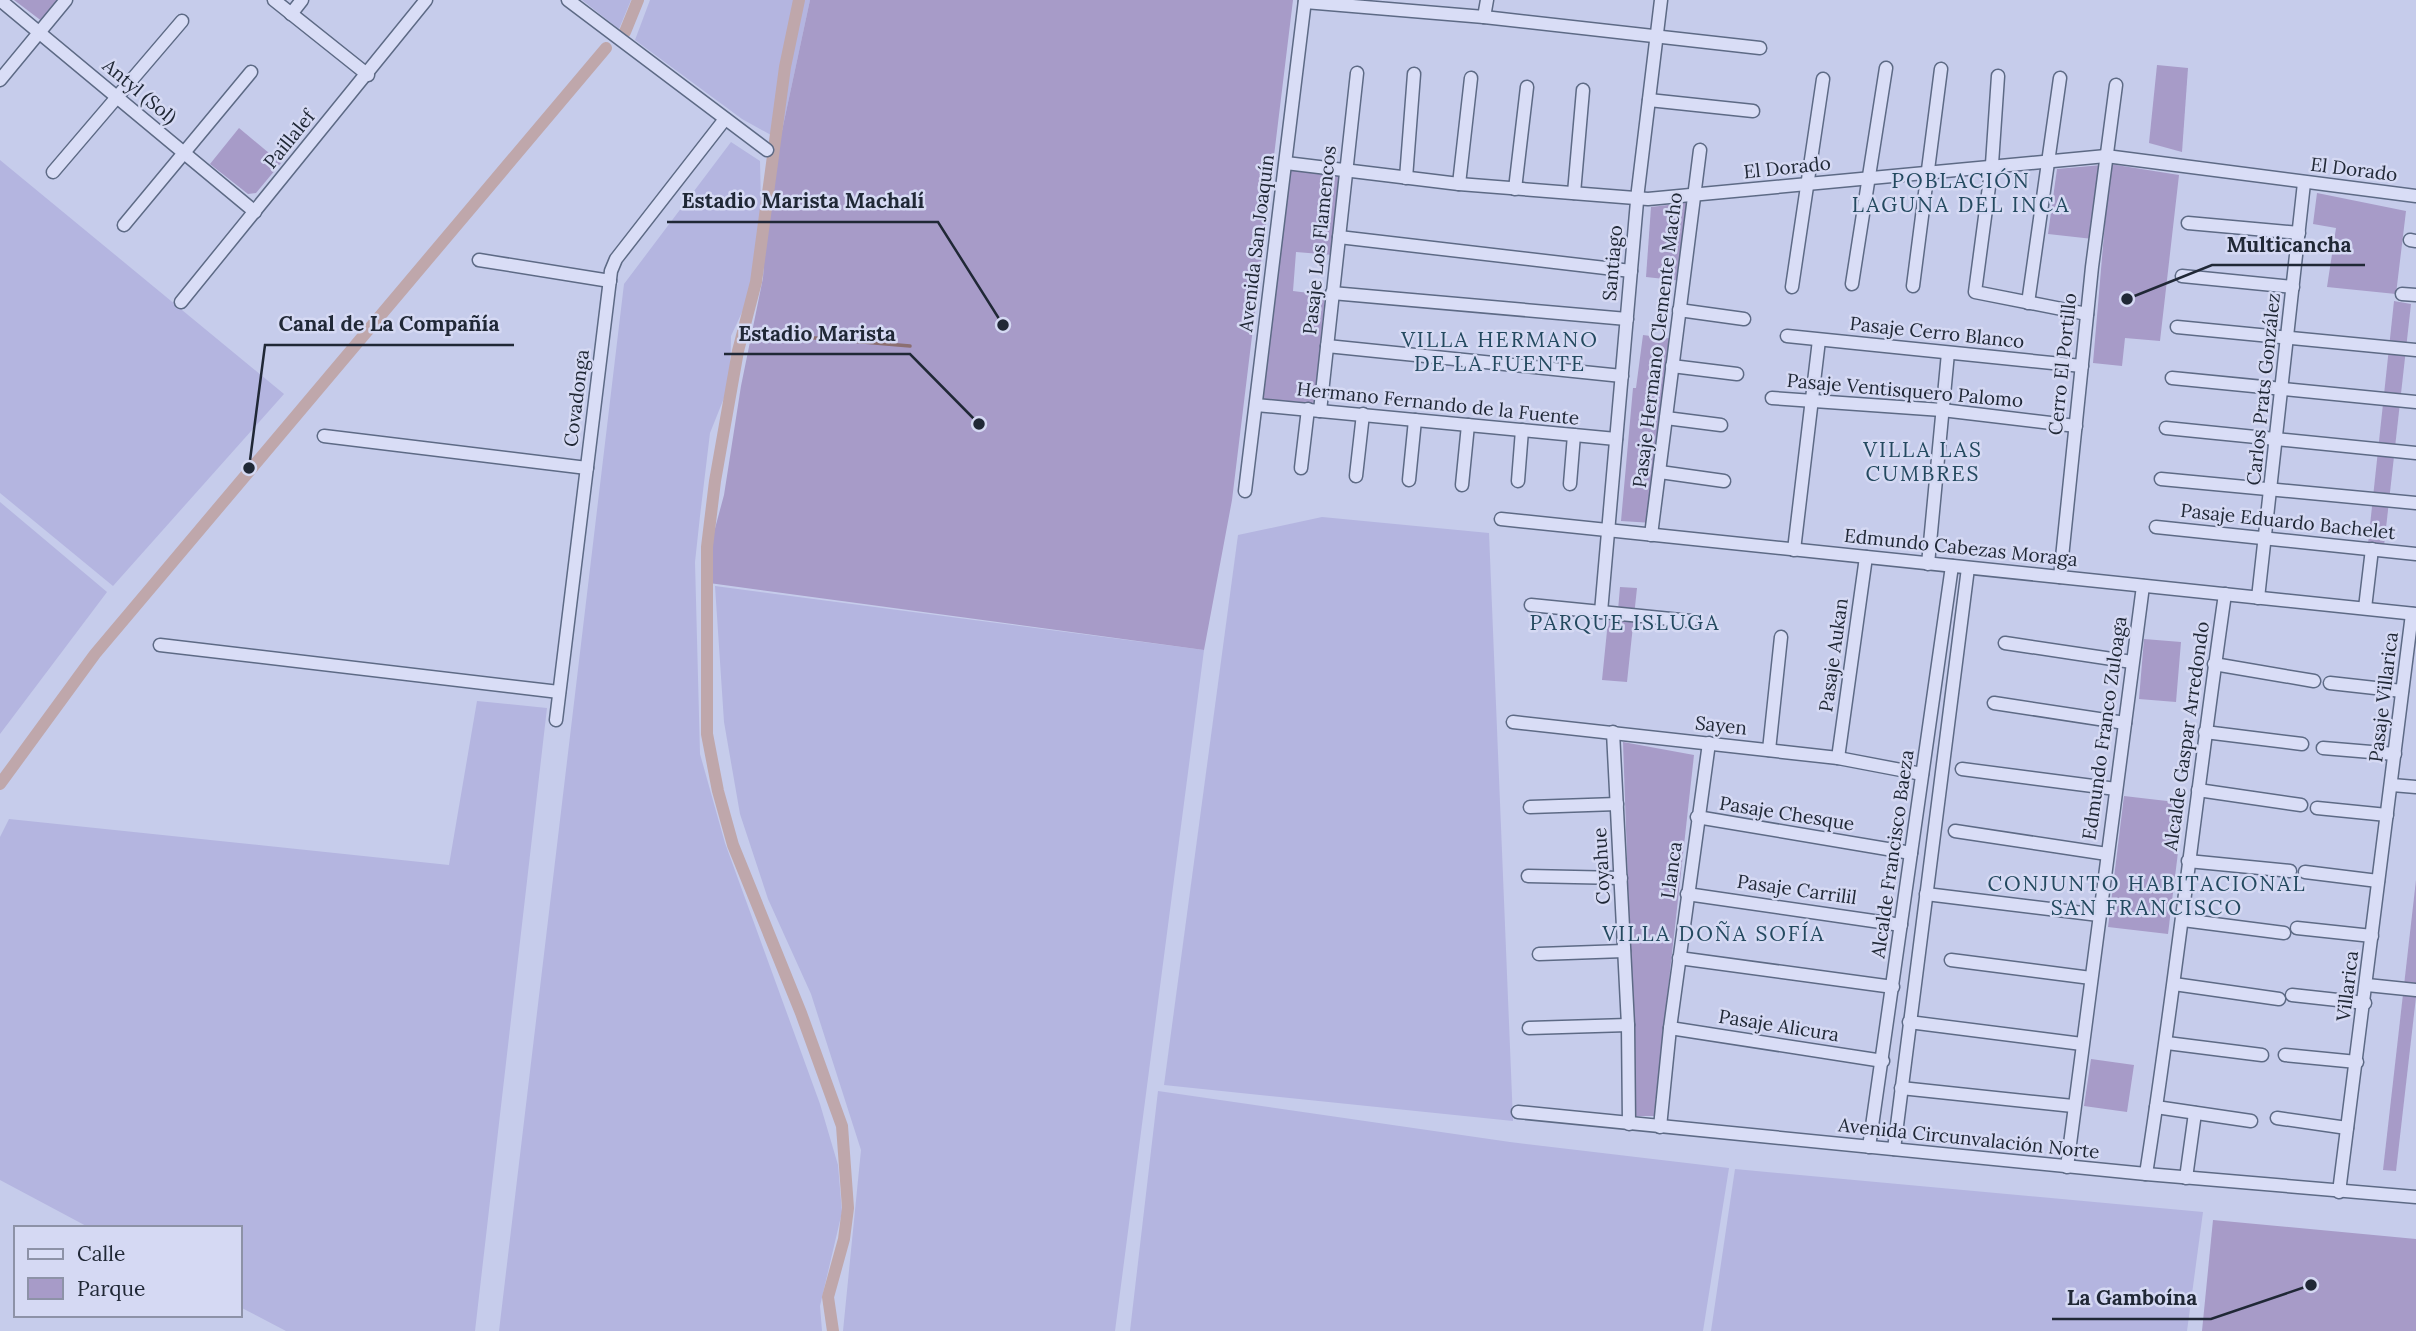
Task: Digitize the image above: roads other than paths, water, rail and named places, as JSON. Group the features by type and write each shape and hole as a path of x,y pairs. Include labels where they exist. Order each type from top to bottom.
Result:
{"street":[{"name":"Antyl (Sol)","path":"0,0 255,212"},
{"path":"0,80 66,0"},
{"path":"274,0 368,75"},
{"path":"291,14 302,0"},
{"name":"Paillalef","path":"181,302 368,75 426,0"},
{"path":"568,0 766,150"},
{"path":"1484,17 1487,0"},
{"name":"Santiago","path":"1601,612 1638,198 1661,0"},
{"path":"1305,1 1484,17 1760,48"},
{"name":"Avenida San Joaquín","path":"1245,491 1305,1"},
{"path":"53,172 182,21"},
{"path":"1853,284 1886,68"},
{"path":"1913,286 1941,69"},
{"path":"124,225 251,72"},
{"name":"Pasaje Los Flamencos","path":"1301,468 1327,346 1357,73"},
{"path":"1406,178 1414,74"},
{"path":"1998,76 1992,164 1975,292 2087,314"},
{"path":"1459,184 1471,78"},
{"path":"2028,303 2060,78"},
{"path":"1792,287 1823,79"},
{"name":"Cerro El Portillo","path":"2060,577 2087,314 2116,85"},
{"path":"1515,188 1527,86"},
{"path":"1574,194 1583,90"},
{"path":"1649,100 1753,111"},
{"name":"Covadonga","path":"556,720 610,281 616,259 725,119"},
{"name":"Pasaje Hermano Clemente Macho","path":"1651,535 1700,150"},
{"name":"El Dorado","path":"1286,163 1459,184 1638,198 1696,195 2047,159 2106,156 2416,196"},
{"name":"Carlos Prats González","path":"2258,598 2304,183"},
{"path":"2188,223 2299,233"},
{"path":"1339,237 1631,271"},
{"path":"480,260 610,281"},
{"path":"2182,276 2293,287"},
{"path":"1332,293 1627,319"},
{"path":"2402,294 2416,295"},
{"path":"1679,310 1744,319"},
{"path":"2177,327 2416,350"},
{"name":"Pasaje Cerro Blanco","path":"1787,335 2082,366"},
{"path":"1794,550 1819,340"},
{"path":"1327,346 1622,376"},
{"path":"1928,564 1948,353"},
{"path":"1672,366 1737,374"},
{"path":"2172,378 2416,402"},
{"name":"Pasaje Ventisquero Palomo","path":"1772,398 1942,410 2076,426"},
{"name":"Hermano Fernando de la Fuente","path":"1256,405 1616,439"},
{"path":"1356,476 1363,414"},
{"path":"1666,418 1721,425"},
{"path":"1409,481 1415,419"},
{"path":"1462,485 1468,425"},
{"path":"2166,428 2416,453"},
{"path":"1517,481 1522,430"},
{"path":"1570,484 1574,435"},
{"path":"324,436 587,468"},
{"path":"1660,472 1724,481"},
{"path":"2161,479 2416,503"},
{"name":"Edmundo Cabezas Moraga","path":"1501,519 2414,614"},
{"name":"Pasaje Eduardo Bachelet","path":"2156,527 2416,554"},
{"path":"2365,608 2372,550"},
{"name":"Pasaje Aukan","path":"1838,758 1866,557"},
{"name":"Alcalde Francisco Baeza","path":"1869,1147 1952,566"},
{"name":"Alcalde Francisco Baeza","path":"1894,1149 1968,568"},
{"name":"Edmundo Franco Zuloaga","path":"2067,1167 2143,586"},
{"name":"Alcalde Gaspar Arredondo","path":"2146,1174 2167,1043 2188,861 2225,594"},
{"path":"1531,605 1692,621"},
{"name":"Pasaje Villarica","path":"2392,785 2414,614"},
{"path":"1769,750 1781,637"},
{"path":"2004,643 2132,662"},
{"path":"160,645 559,692"},
{"path":"2214,664 2314,681"},
{"path":"2330,683 2402,691"},
{"path":"1994,703 2125,723"},
{"name":"Sayen","path":"1513,722 1838,758 1922,774"},
{"name":"Coyahue","path":"1613,732 1628,1025 1629,1124"},
{"path":"2205,732 2302,744"},
{"name":"Llanca","path":"1660,1127 1687,894 1709,743"},
{"path":"2323,748 2395,754"},
{"path":"1962,769 2116,789"},
{"path":"2392,785 2416,787"},
{"name":"Villarica","path":"2339,1192 2392,785"},
{"path":"2198,790 2301,805"},
{"path":"1530,807 1617,804"},
{"path":"2317,808 2387,815"},
{"name":"Pasaje Chesque","path":"1697,817 1911,853"},
{"path":"1955,831 2107,854"},
{"path":"2188,861 2290,871"},
{"path":"2305,872 2378,881"},
{"path":"1528,876 1621,878"},
{"name":"Pasaje Carrilil","path":"1687,894 1901,925"},
{"path":"1926,894 2099,915"},
{"path":"2183,920 2284,933"},
{"path":"2297,928 2372,936"},
{"path":"1539,954 1624,951"},
{"path":"1679,958 1893,988"},
{"path":"1951,960 2091,978"},
{"path":"2174,984 2365,1003"},
{"path":"2367,985 2416,990"},
{"path":"1909,1022 2082,1044"},
{"path":"1529,1028 1628,1025"},
{"name":"Pasaje Alicura","path":"1670,1028 1883,1060"},
{"path":"2167,1043 2262,1055"},
{"path":"2285,1055 2357,1062"},
{"path":"1901,1088 2073,1106"},
{"path":"2156,1107 2251,1121"},
{"name":"Avenida Circunvalación Norte","path":"1518,1112 2067,1167 2416,1197"},
{"path":"2186,1178 2195,1113"},
{"path":"2277,1118 2347,1128"}],"waterway":[{"path":"625,32 638,0"},
{"path":"799,0 785,67 756,282 738,351 715,481 707,547 707,734 718,791 733,845 801,1013 842,1126 848,1208 844,1239 828,1297 833,1331"},
{"path":"0,784 95,654 606,48"},
{"path":"743,332 910,346"}],"place":[{"name":"Multicancha","path":"2127,299"},
{"name":"Estadio Marista Machalí","path":"1003,325"},
{"name":"Estadio Marista","path":"979,424"},
{"name":"Canal de La Compañía","path":"249,468"},
{"name":"La Gamboína","path":"2311,1285"}],"district":[{"name":"POBLACIÓN LAGUNA DEL INCA","path":"1961,193"},
{"name":"VILLA HERMANO DE LA FUENTE","path":"1500,352"},
{"name":"VILLA LAS CUMBRES","path":"1923,462"},
{"name":"PARQUE ISLUGA","path":"1625,623"},
{"name":"CONJUNTO HABITACIONAL SAN FRANCISCO","path":"2147,896"},
{"name":"VILLA DOÑA SOFÍA","path":"1714,934"}]}
